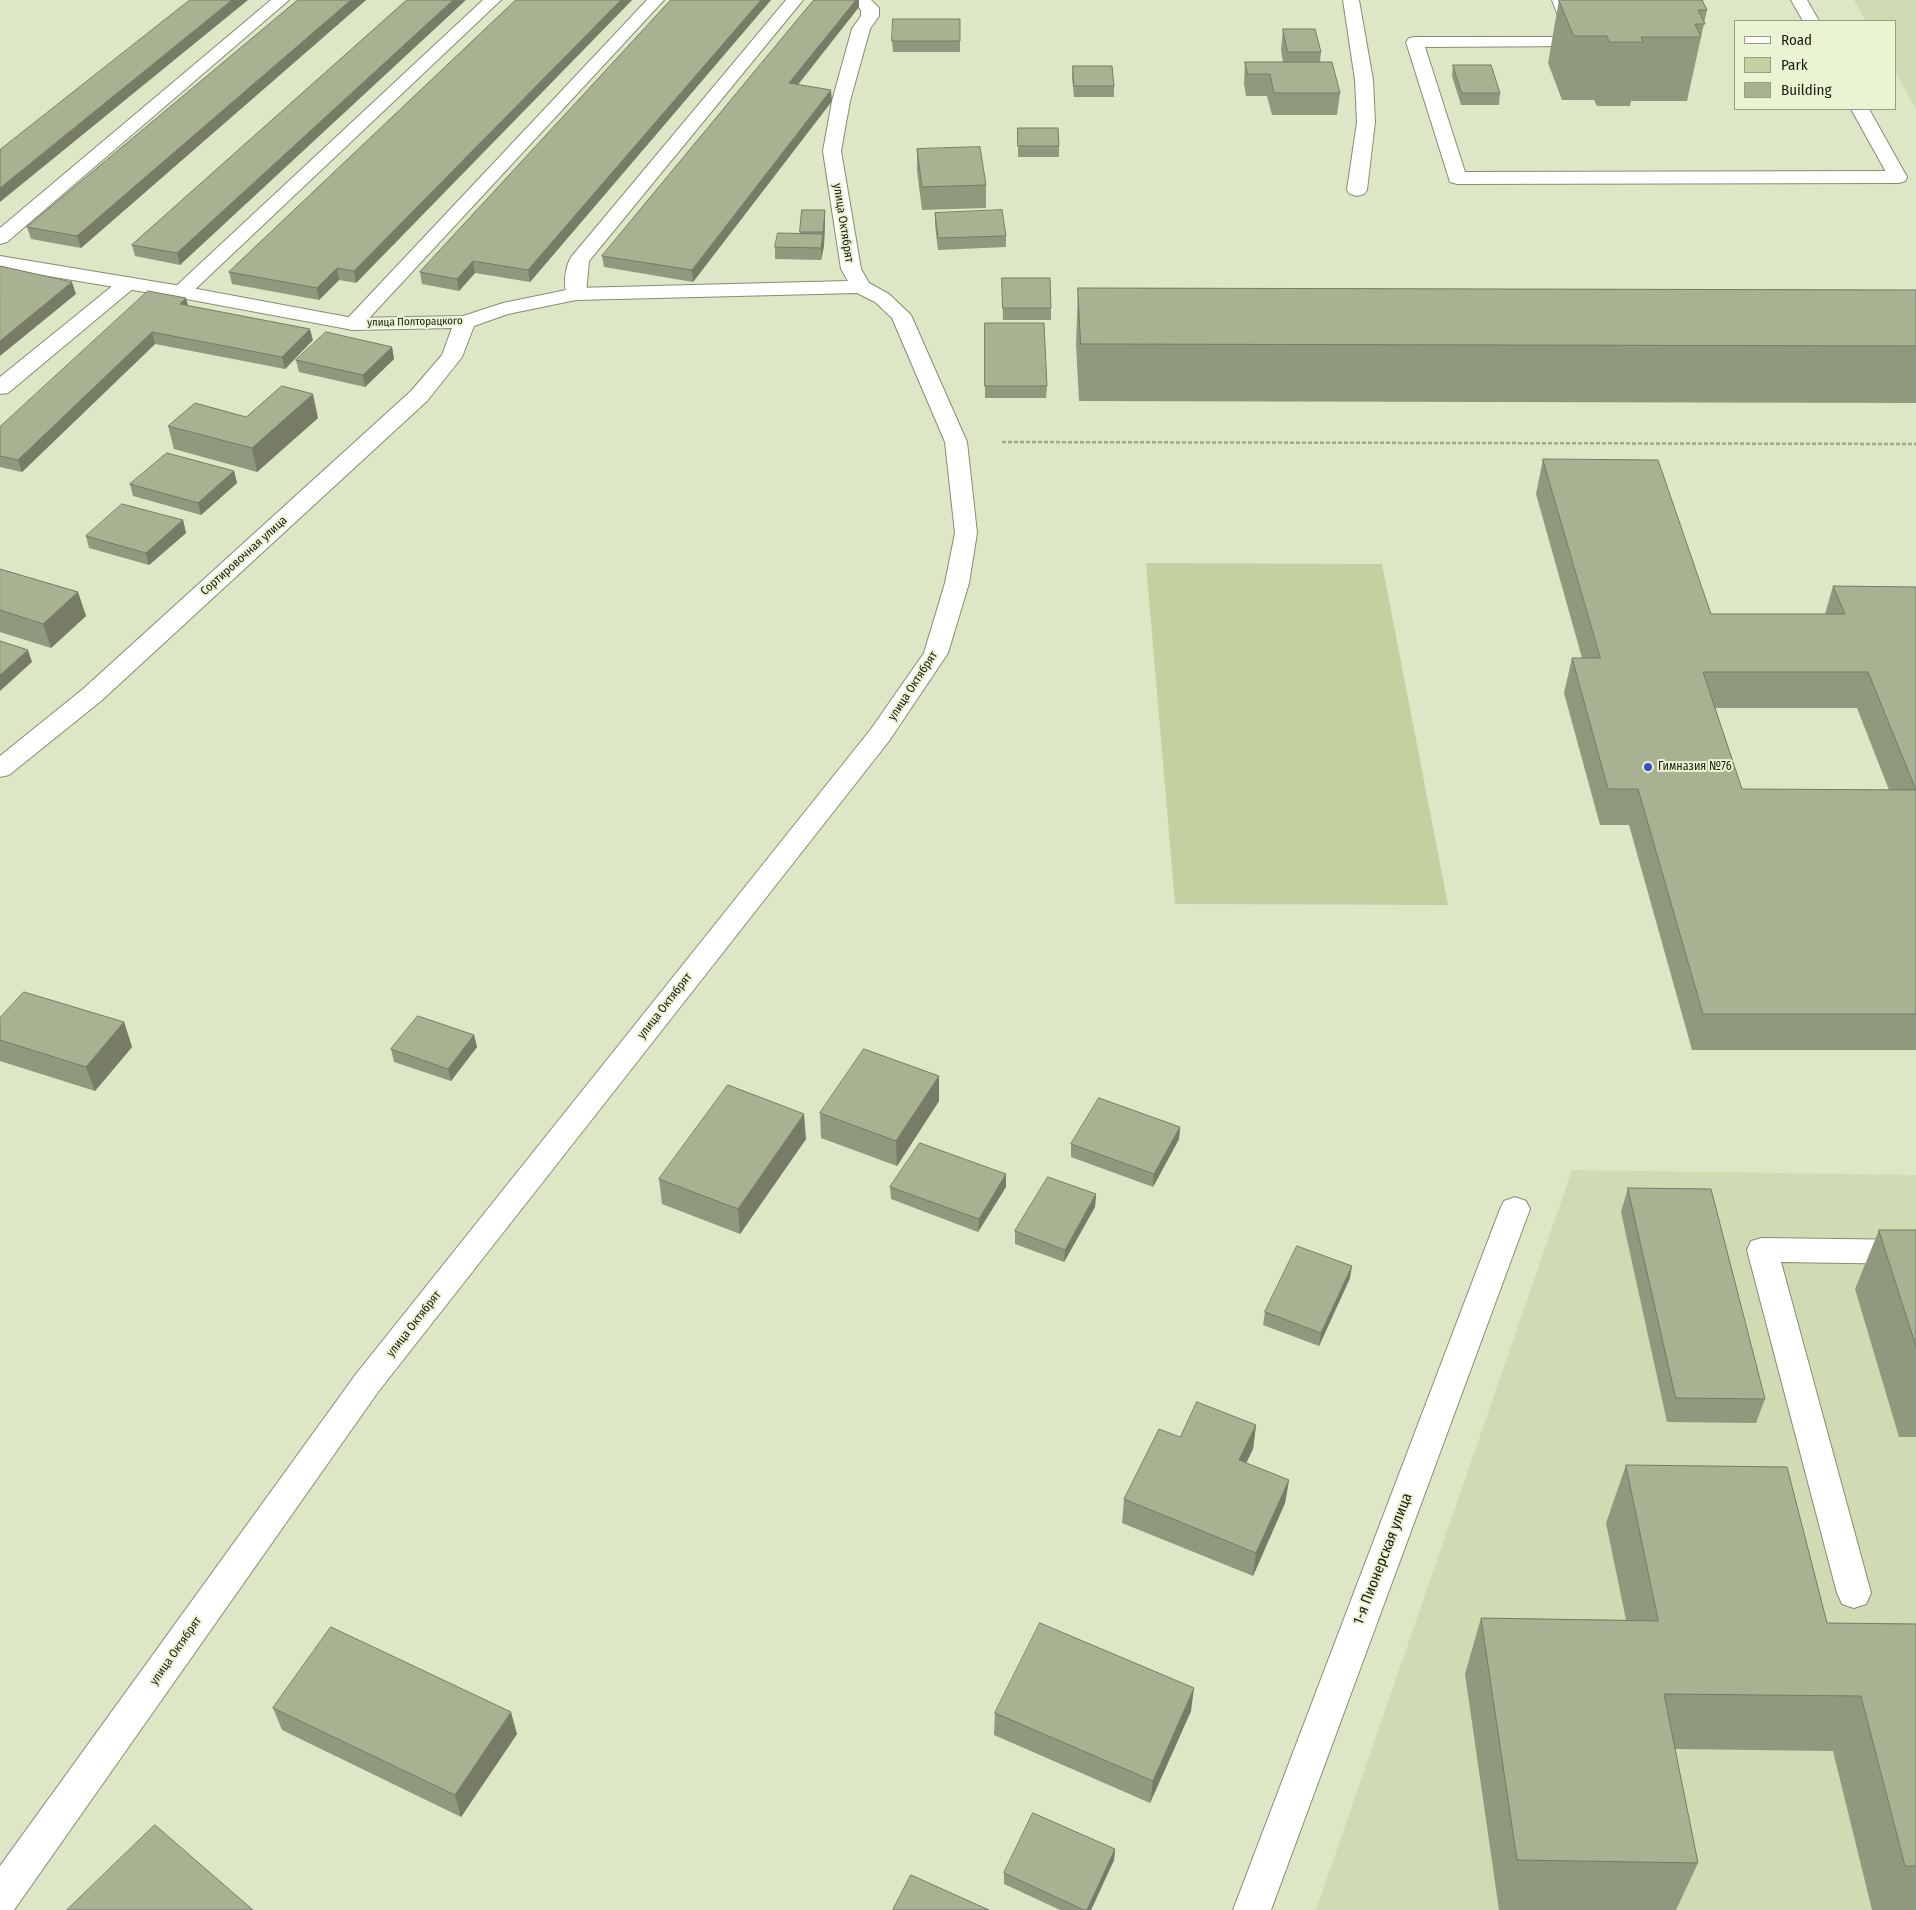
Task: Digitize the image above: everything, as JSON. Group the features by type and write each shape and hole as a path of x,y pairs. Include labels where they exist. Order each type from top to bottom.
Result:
{"street":[{"path":"0,238 281,0"},
{"path":"181,292 493,0"},
{"path":"353,324 656,0"},
{"path":"576,294 579,260 795,0"},
{"name":"улица Октябрят","path":"0,1898 367,1383 880,735 936,653 957,583 966,533 956,442 902,316 882,298 861,287 850,269 832,151 841,101 861,29 870,16 870,8 860,0"},
{"path":"1351,0 1364,80 1366,113 1357,190"},
{"path":"1560,0 1577,42 1415,42 1457,178 1898,177 1861,110"},
{"path":"1799,0 1810,20"},
{"name":"улица Полторацкого","path":"0,262 181,292 353,324 465,322 503,309 576,294 861,287"},
{"path":"0,388 128,283"},
{"name":"Сортировочная улица","path":"0,769 92,695 419,396 452,356 465,322"},
{"name":"1-я Пионерская улица","path":"1252,1910 1515,1208"},
{"path":"1854,1593 1762,1250 1916,1252"}],"path":[{"path":"956,442 1916,444"}],"shaded area":[{"path":"1854,0 1916,0 1916,109 1896,73 1896,20 1865,20"},
{"path":"1572,1170 1916,1175 1916,1910 1316,1910"}],"green space":[{"path":"1146,563 1382,564 1448,905 1175,904"}],"building":[{"path":"190,0 232,0 0,188 0,150"},
{"path":"298,0 351,0 77,236 27,227"},
{"path":"407,0 453,0 177,253 132,245"},
{"path":"516,0 621,0 354,271 337,268 317,288 229,272"},
{"path":"671,0 761,0 528,270 473,261 457,279 420,272"},
{"path":"814,0 856,0 789,83 831,90 692,270 602,256"},
{"path":"1559,0 1702,0 1707,10 1698,10 1705,24 1695,24 1701,37 1641,37 1643,42 1609,42 1607,36 1574,36"},
{"path":"893,19 960,19 960,41 892,41"},
{"path":"1283,29 1315,29 1321,52 1288,52"},
{"path":"1245,62 1332,62 1340,93 1274,93 1270,74 1248,74"},
{"path":"1453,65 1491,65 1500,93 1462,93"},
{"path":"1073,66 1112,66 1114,86 1074,86"},
{"path":"1018,128 1058,128 1059,146 1018,146"},
{"path":"980,147 986,185 922,187 917,149"},
{"path":"802,210 825,210 823,232 800,232"},
{"path":"1002,210 1006,236 938,238 935,213"},
{"path":"778,233 823,234 821,248 775,247"},
{"path":"0,266 72,282 0,341"},
{"path":"1002,278 1050,278 1051,308 1003,308"},
{"path":"1078,288 1916,290 1916,346 1081,344"},
{"path":"148,291 186,298 180,304 310,329 282,357 152,332 18,460 0,456 0,427"},
{"path":"985,323 1044,323 1047,386 985,386"},
{"path":"326,332 392,347 363,375 296,360"},
{"path":"282,386 313,394 252,448 168,426 195,403 246,417"},
{"path":"167,453 234,471 198,503 130,484"},
{"name":"Гимназия №76","path":"1543,459 1658,460 1711,614 1845,614 1833,586 1916,587 1916,790 1916,1014 1703,1014 1638,789 1608,789 1572,658 1600,658","holes":["1703,672 1868,672 1916,790 1742,789"]},
{"path":"122,504 183,520 146,553 86,536"},
{"path":"0,569 78,592 43,624 0,610"},
{"path":"0,641 28,650 0,675"},
{"path":"24,992 124,1022 86,1067 0,1040 0,1018"},
{"path":"418,1016 474,1035 448,1069 391,1049"},
{"path":"864,1049 939,1076 896,1141 820,1113"},
{"path":"728,1085 804,1114 738,1209 659,1179"},
{"path":"1099,1098 1180,1127 1154,1174 1071,1144"},
{"path":"920,1143 1006,1174 979,1219 890,1187"},
{"path":"1048,1177 1096,1194 1065,1250 1015,1231"},
{"path":"1628,1188 1711,1189 1765,1399 1676,1398"},
{"path":"1879,1230 1916,1230 1916,1346"},
{"path":"1297,1246 1352,1266 1321,1333 1265,1312"},
{"path":"1197,1402 1256,1425 1239,1460 1289,1480 1256,1553 1124,1499 1159,1429 1180,1437"},
{"path":"1626,1465 1787,1467 1827,1623 1916,1624 1916,1866 1905,1866 1861,1696 1664,1694 1698,1863 1517,1860 1481,1618 1658,1621"},
{"path":"1040,1623 1194,1688 1153,1781 995,1713"},
{"path":"331,1627 511,1712 455,1795 273,1708"},
{"path":"1033,1813 1115,1849 1087,1910 1004,1873"},
{"path":"155,1825 253,1910 67,1910"},
{"path":"911,1875 989,1910 893,1910"}],"place":[{"name":"Гимназия №76","path":"1648,767"}]}
